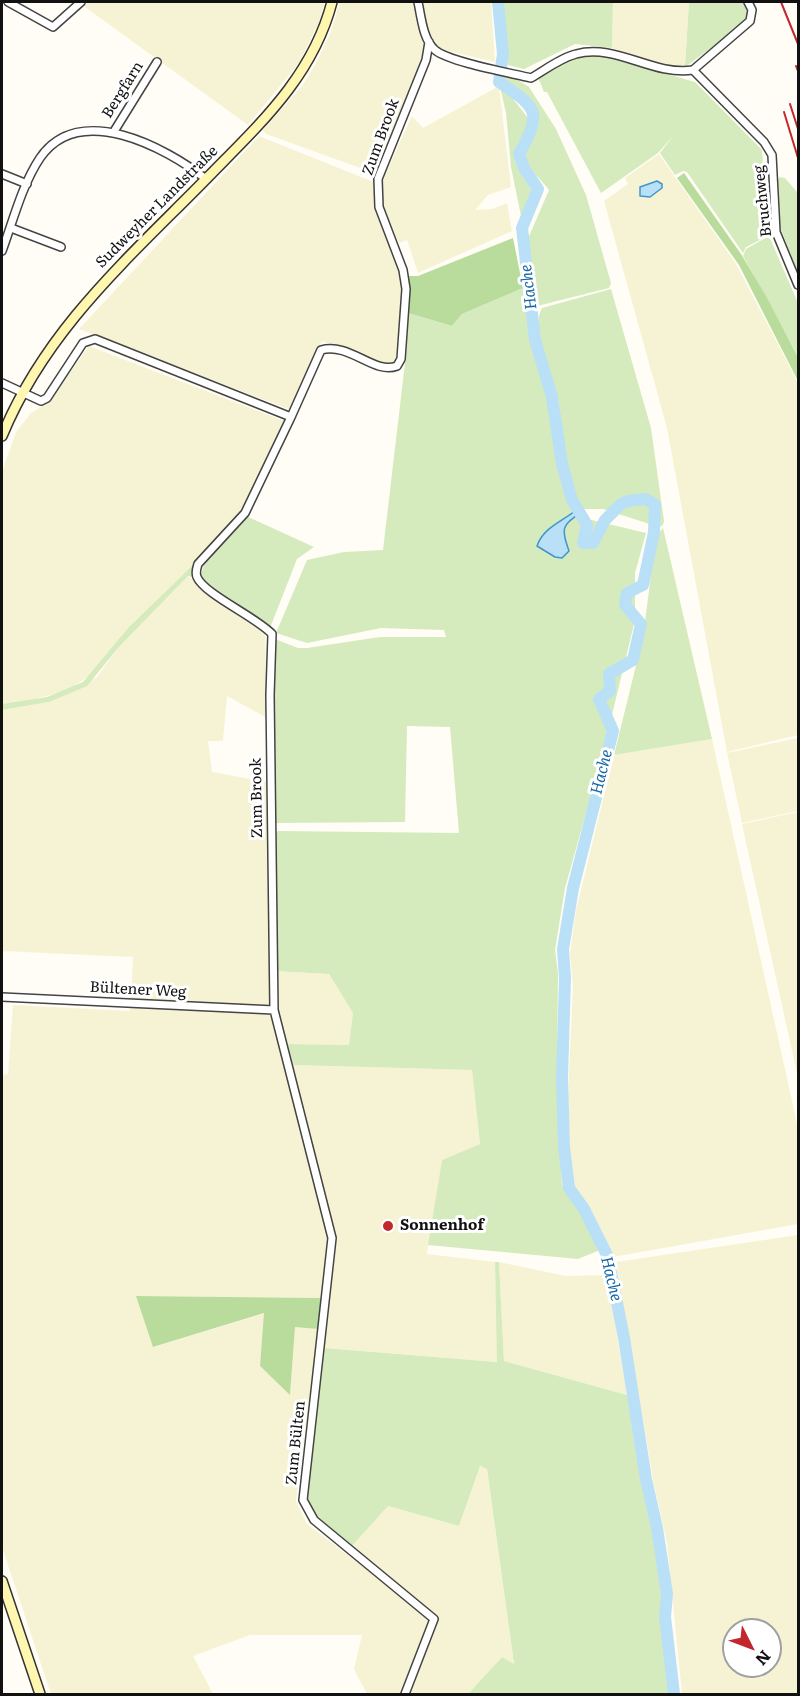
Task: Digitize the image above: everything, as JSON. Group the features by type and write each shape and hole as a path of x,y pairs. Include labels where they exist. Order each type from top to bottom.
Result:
{"main road":[{"name":"Sudweyher Landstraße","path":"2,436 20,394 39,361 84,304 282,100 316,47 332,2"},
{"path":"2,1581 40,1695"}],"street":[{"path":"8,2 52,27 81,2"},
{"path":"418,2 429,42 435,50 444,55 531,78 573,54 592,51 604,52 671,72 693,70 750,21 752,10 748,2"},
{"name":"Zum Brook","path":"332,1238 274,1010 270,695 272,634 264,626 207,588 197,579 196,572 198,564 244,513 321,350 334,347 382,367 397,366 401,359 406,290 403,270 379,207 378,179 426,60 429,42"},
{"name":"Bergfarn","path":"113,133 157,62"},
{"name":"Bruchweg","path":"693,70 764,142 772,155 776,232 798,285"},
{"path":"2,251 27,184 39,160 57,141 92,129 113,133 178,158 206,179"},
{"path":"2,174 27,184"},
{"path":"11,228 61,248"},
{"path":"2,383 20,394 41,401 47,398 82,343 95,339 291,417"},
{"name":"Bültener Weg","path":"2,998 274,1010"},
{"name":"Zum Bülten","path":"332,1238 303,1500 314,1520 434,1619 405,1695"}],"shaded area":[{"path":"78,2 325,2 319,22 299,63 248,125"},
{"path":"340,2 413,2 424,39 424,51 377,174 266,134 263,130 302,86 315,65 330,34"},
{"path":"421,2 491,2 495,62 439,49 431,39"},
{"path":"613,2 689,2 685,67 660,64 612,48"},
{"path":"499,86 511,187 488,195 475,210 492,209 507,203 512,231 418,273 407,240 399,243 383,208 383,179 412,116 423,128"},
{"path":"259,136 376,183 377,207 401,271 404,289 399,358 396,363 385,365 322,341 291,410 79,329"},
{"path":"659,154 736,264 798,383 798,735 727,752 667,428 604,201 628,184 625,178"},
{"path":"89,346 284,421 244,509 198,560 129,627 92,674 68,690 24,702 2,704 2,472 16,432 31,413 49,402"},
{"path":"188,576 265,632 267,718 227,696 223,741 208,741 212,772 267,782 271,971 270,1003 266,1007 131,1001 133,957 2,951 2,710 49,702 97,677 118,648"},
{"path":"798,738 798,811 742,823 727,753"},
{"path":"712,739 798,1128 798,1224 613,1257 571,1179 568,1095 573,986 570,954 576,910 614,755"},
{"path":"798,812 798,1078 742,824"},
{"path":"274,971 329,974 353,1013 349,1045 288,1044 275,1008"},
{"path":"13,1005 130,1011 131,1005 258,1011 268,1013 273,1019 330,1240 322,1298 136,1296 154,1347 265,1313 260,1366 290,1394 295,1326 318,1329 296,1501 307,1524 431,1618 403,1694 367,1694 354,1669 362,1635 250,1635 193,1656 213,1694 51,1694 2,1547 2,1075 8,1074"},
{"path":"293,1065 472,1070 480,1144 442,1160 427,1254 495,1262 498,1362 324,1348 335,1243"},
{"path":"798,1235 798,1694 682,1694 667,1543 654,1485 616,1262"},
{"path":"499,1262 566,1276 607,1275 627,1395 504,1361"},
{"path":"480,1466 487,1469 514,1665 502,1657 468,1694 410,1694 438,1618 351,1547 388,1506 459,1526"}],"green space":[{"path":"503,2 613,2 612,48 575,44 524,69 508,65"},
{"path":"689,2 743,2 749,16 744,24 685,67"},
{"path":"592,53 695,82 762,150 768,236 746,247 743,253 687,172 683,171 675,175 660,153 673,136 658,153 601,193 547,92 544,92 538,77 577,56"},
{"path":"508,74 529,87 556,129 586,195 611,283 609,288 537,306 527,241 549,190 526,159 527,148 538,126 538,114 532,103 505,80"},
{"path":"503,86 528,118 528,124 515,155 518,168 532,190 521,216 511,167 506,113 500,87"},
{"path":"684,173 741,254 766,296 798,357 798,381 739,265 677,178"},
{"path":"780,177 785,178 798,193 798,273 779,224 777,180"},
{"path":"769,236 798,303 798,356 743,256 746,249"},
{"path":"513,238 523,288 462,314 452,326 408,313 407,276 418,276"},
{"path":"523,288 530,340 547,397 558,465 569,500 579,517 646,533 635,573 635,620 602,756 565,888 555,950 558,973 557,1076 562,1185 580,1210 600,1250 578,1259 428,1245 442,1160 480,1144 472,1070 293,1065 288,1044 349,1045 353,1013 329,974 274,971 275,833 278,831 459,833 450,727 407,726 405,822 275,823 275,639 298,648 307,648 380,637 446,637 444,630 381,628 307,643 276,633 307,560 344,552 383,550 405,363 408,313 452,326 462,314"},
{"path":"611,289 651,428 664,521 659,527 603,509 584,509 576,501 567,474 558,398 540,339 539,316 542,308"},
{"path":"246,516 314,547 297,559 270,628 206,584 201,574 204,565"},
{"path":"663,528 712,739 614,755 643,637 655,544"},
{"path":"198,560 193,577 188,576 118,648 87,686 49,702 2,710 2,704 47,697 83,682 129,627"},
{"path":"495,1262 499,1262 504,1361 627,1395 654,1528 664,1594 672,1694 468,1694 502,1657 514,1664 487,1469 480,1466 459,1526 388,1506 351,1547 317,1519 307,1499 324,1348 497,1362"},
{"path":"136,1296 322,1298 318,1329 295,1327 290,1395 260,1366 264,1313 153,1347"}],"water":[{"path":"657,181 662,184 662,188 650,197 640,196 640,187"},
{"path":"572,500 581,513 569,521 564,529 569,551 562,558 555,557 537,546 548,530 575,511"}],"waterway":[{"name":"Hache","path":"498,2 503,54 499,82 522,98 532,112 531,128 519,154 524,168 538,189 522,228 535,340 552,397 562,464 572,500 587,525 583,543 593,543 605,520 621,504 646,499 655,505 654,532 643,585 627,593 625,605 641,624 633,660 609,674 610,691 599,699 613,731 573,888 563,949 565,978 562,1078 564,1147 569,1188 584,1209 608,1257 624,1338 667,1594 665,1617 674,1694"}],"railway":[{"path":"781,2 798,44"},
{"path":"796,66 798,71"},
{"path":"790,104 798,129"},
{"path":"784,112 798,158"}],"place":[{"name":"Sonnenhof","path":"388,1226"}]}
